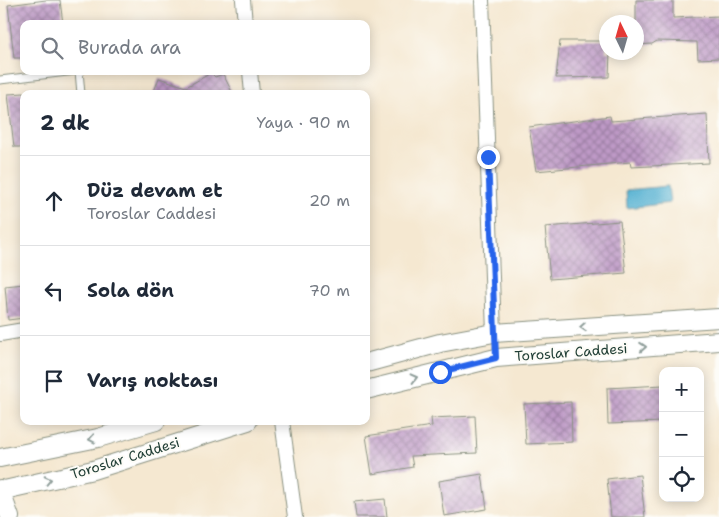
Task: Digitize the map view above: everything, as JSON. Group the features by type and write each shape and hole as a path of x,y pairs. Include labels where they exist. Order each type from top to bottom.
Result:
{"street":[{"path":"243,0 245,20"},
{"path":"482,0 496,358"},
{"path":"250,75 252,90"},
{"name":"Toroslar Caddesi","path":"370,362 440,343 494,333 719,318"},
{"path":"0,334 20,331"},
{"name":"Toroslar Caddesi","path":"370,389 496,358 719,342"},
{"name":"Toroslar Caddesi","path":"0,458 98,438 142,425"},
{"name":"Toroslar Caddesi","path":"0,490 93,470 235,425"},
{"path":"283,425 295,517"},
{"path":"0,490 10,517"}],"lane":[{"path":"0,80 43,75"},
{"path":"78,75 81,90"}],"water":[{"path":"668,186 670,203 627,208 626,190"}],"building":[{"path":"60,0 62,20 20,20 20,58 14,58 8,5"},
{"path":"636,0 673,0 673,18 719,16 719,58 698,59 697,42 657,41 652,44 644,44 644,15 636,15"},
{"path":"560,41 599,41 599,60 610,60 609,77 556,78"},
{"path":"207,75 215,77 224,75 231,90 154,90 159,78 186,87"},
{"path":"20,93 20,147 14,147 8,94"},
{"path":"707,114 709,163 631,167 630,162 536,171 529,127 610,116 611,121"},
{"path":"620,221 626,273 550,279 545,227"},
{"path":"20,284 20,318 8,320 5,286"},
{"path":"659,385 659,422 608,424 607,388"},
{"path":"571,402 572,442 526,444 524,404"},
{"path":"475,416 477,453 411,456 413,467 372,474 366,436 432,426 431,418"},
{"path":"482,474 487,509 444,516 439,481"},
{"path":"640,475 645,517 611,517 607,479"},
{"path":"385,499 387,517 356,517 354,502"}],"route":[{"path":"440,372 496,358 488,157"}]}
